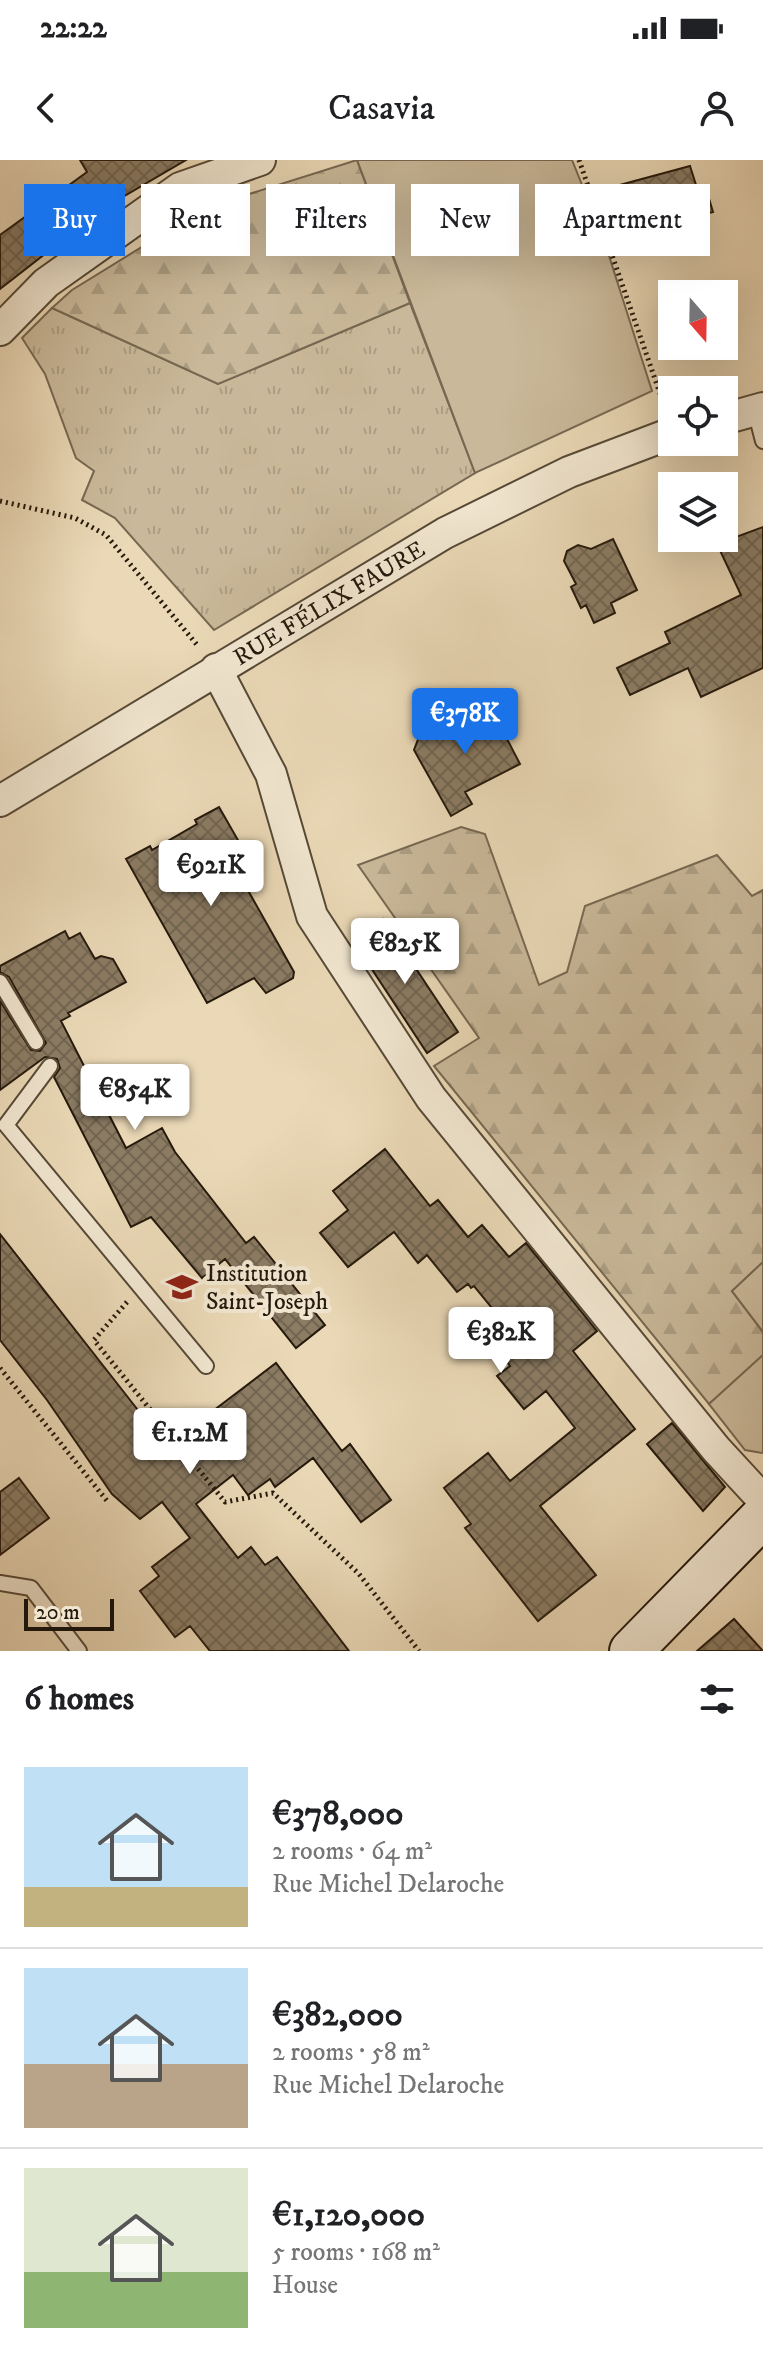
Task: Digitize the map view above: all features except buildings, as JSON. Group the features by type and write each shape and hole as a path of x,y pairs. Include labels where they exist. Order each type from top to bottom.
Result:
{"street":[{"path":"0,330 46,283 180,188 260,160"},
{"path":"738,415 759,409"},
{"name":"RUE FÉLIX FAURE","path":"0,801 445,533 658,428"},
{"path":"216,669 271,774 312,916 431,1098 687,1413 763,1500"},
{"path":"631,1651 763,1516"}],"lane":[{"path":"759,409 763,441"},
{"path":"0,982 36,1042"},
{"path":"50,1066 6,1125 206,1366"},
{"path":"0,1583 31,1588 79,1651"}],"path":[{"path":"579,160 658,391"},
{"path":"0,501 75,518 106,535 186,629"},
{"path":"140,1286 94,1340 225,1502 273,1493 359,1574 419,1651"},
{"path":"0,1368 108,1502"}],"green space":[{"path":"357,160 366,184 281,184"},
{"path":"357,160 572,160 582,184 535,184 535,256 609,256 652,391 475,473 393,256 395,184 366,184"},
{"path":"266,189 266,256 393,256 410,303 218,384 52,308 72,290 141,247 141,256 250,256 250,194"},
{"path":"410,303 475,473 214,630 115,518 82,500 94,471 76,458 45,374 22,338 52,308 218,384"},
{"path":"461,827 485,834 539,985 567,972 585,906 717,855 752,896 763,890 763,1262 732,1291 763,1332 763,1355 709,1404 434,1066 479,1038 358,865"},
{"path":"763,1262 763,1332 732,1291"},
{"path":"763,1355 762,1453 745,1450 709,1404"}],"place":[{"name":"Institution Saint-Joseph","path":"182,1287"}]}
